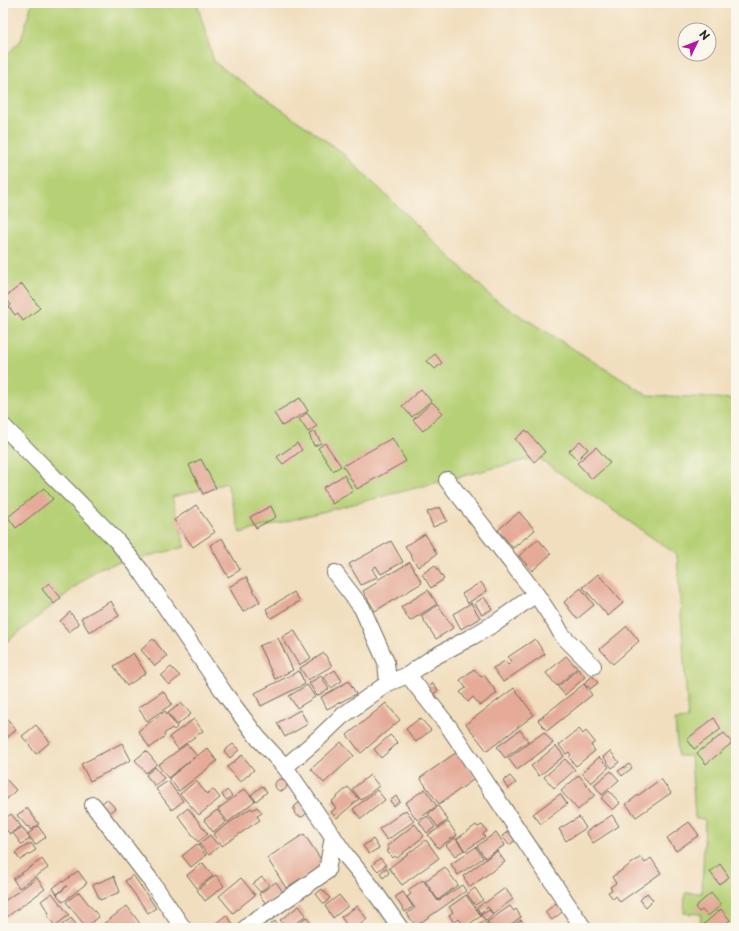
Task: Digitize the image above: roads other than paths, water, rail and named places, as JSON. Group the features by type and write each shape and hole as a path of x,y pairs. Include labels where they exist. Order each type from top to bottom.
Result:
{"street":[{"path":"3,426 116,540 142,571 225,694 258,738 285,767 400,928"},
{"path":"447,480 536,594 562,635 593,666"},
{"path":"336,573 362,608 386,662 388,684"},
{"path":"285,767 341,717 367,698 388,684 408,676 432,658 497,622 536,594"},
{"path":"408,676 449,727 582,926"},
{"path":"94,805 183,928"},
{"path":"327,871 333,836"},
{"path":"246,928 327,871 357,868"}]}
